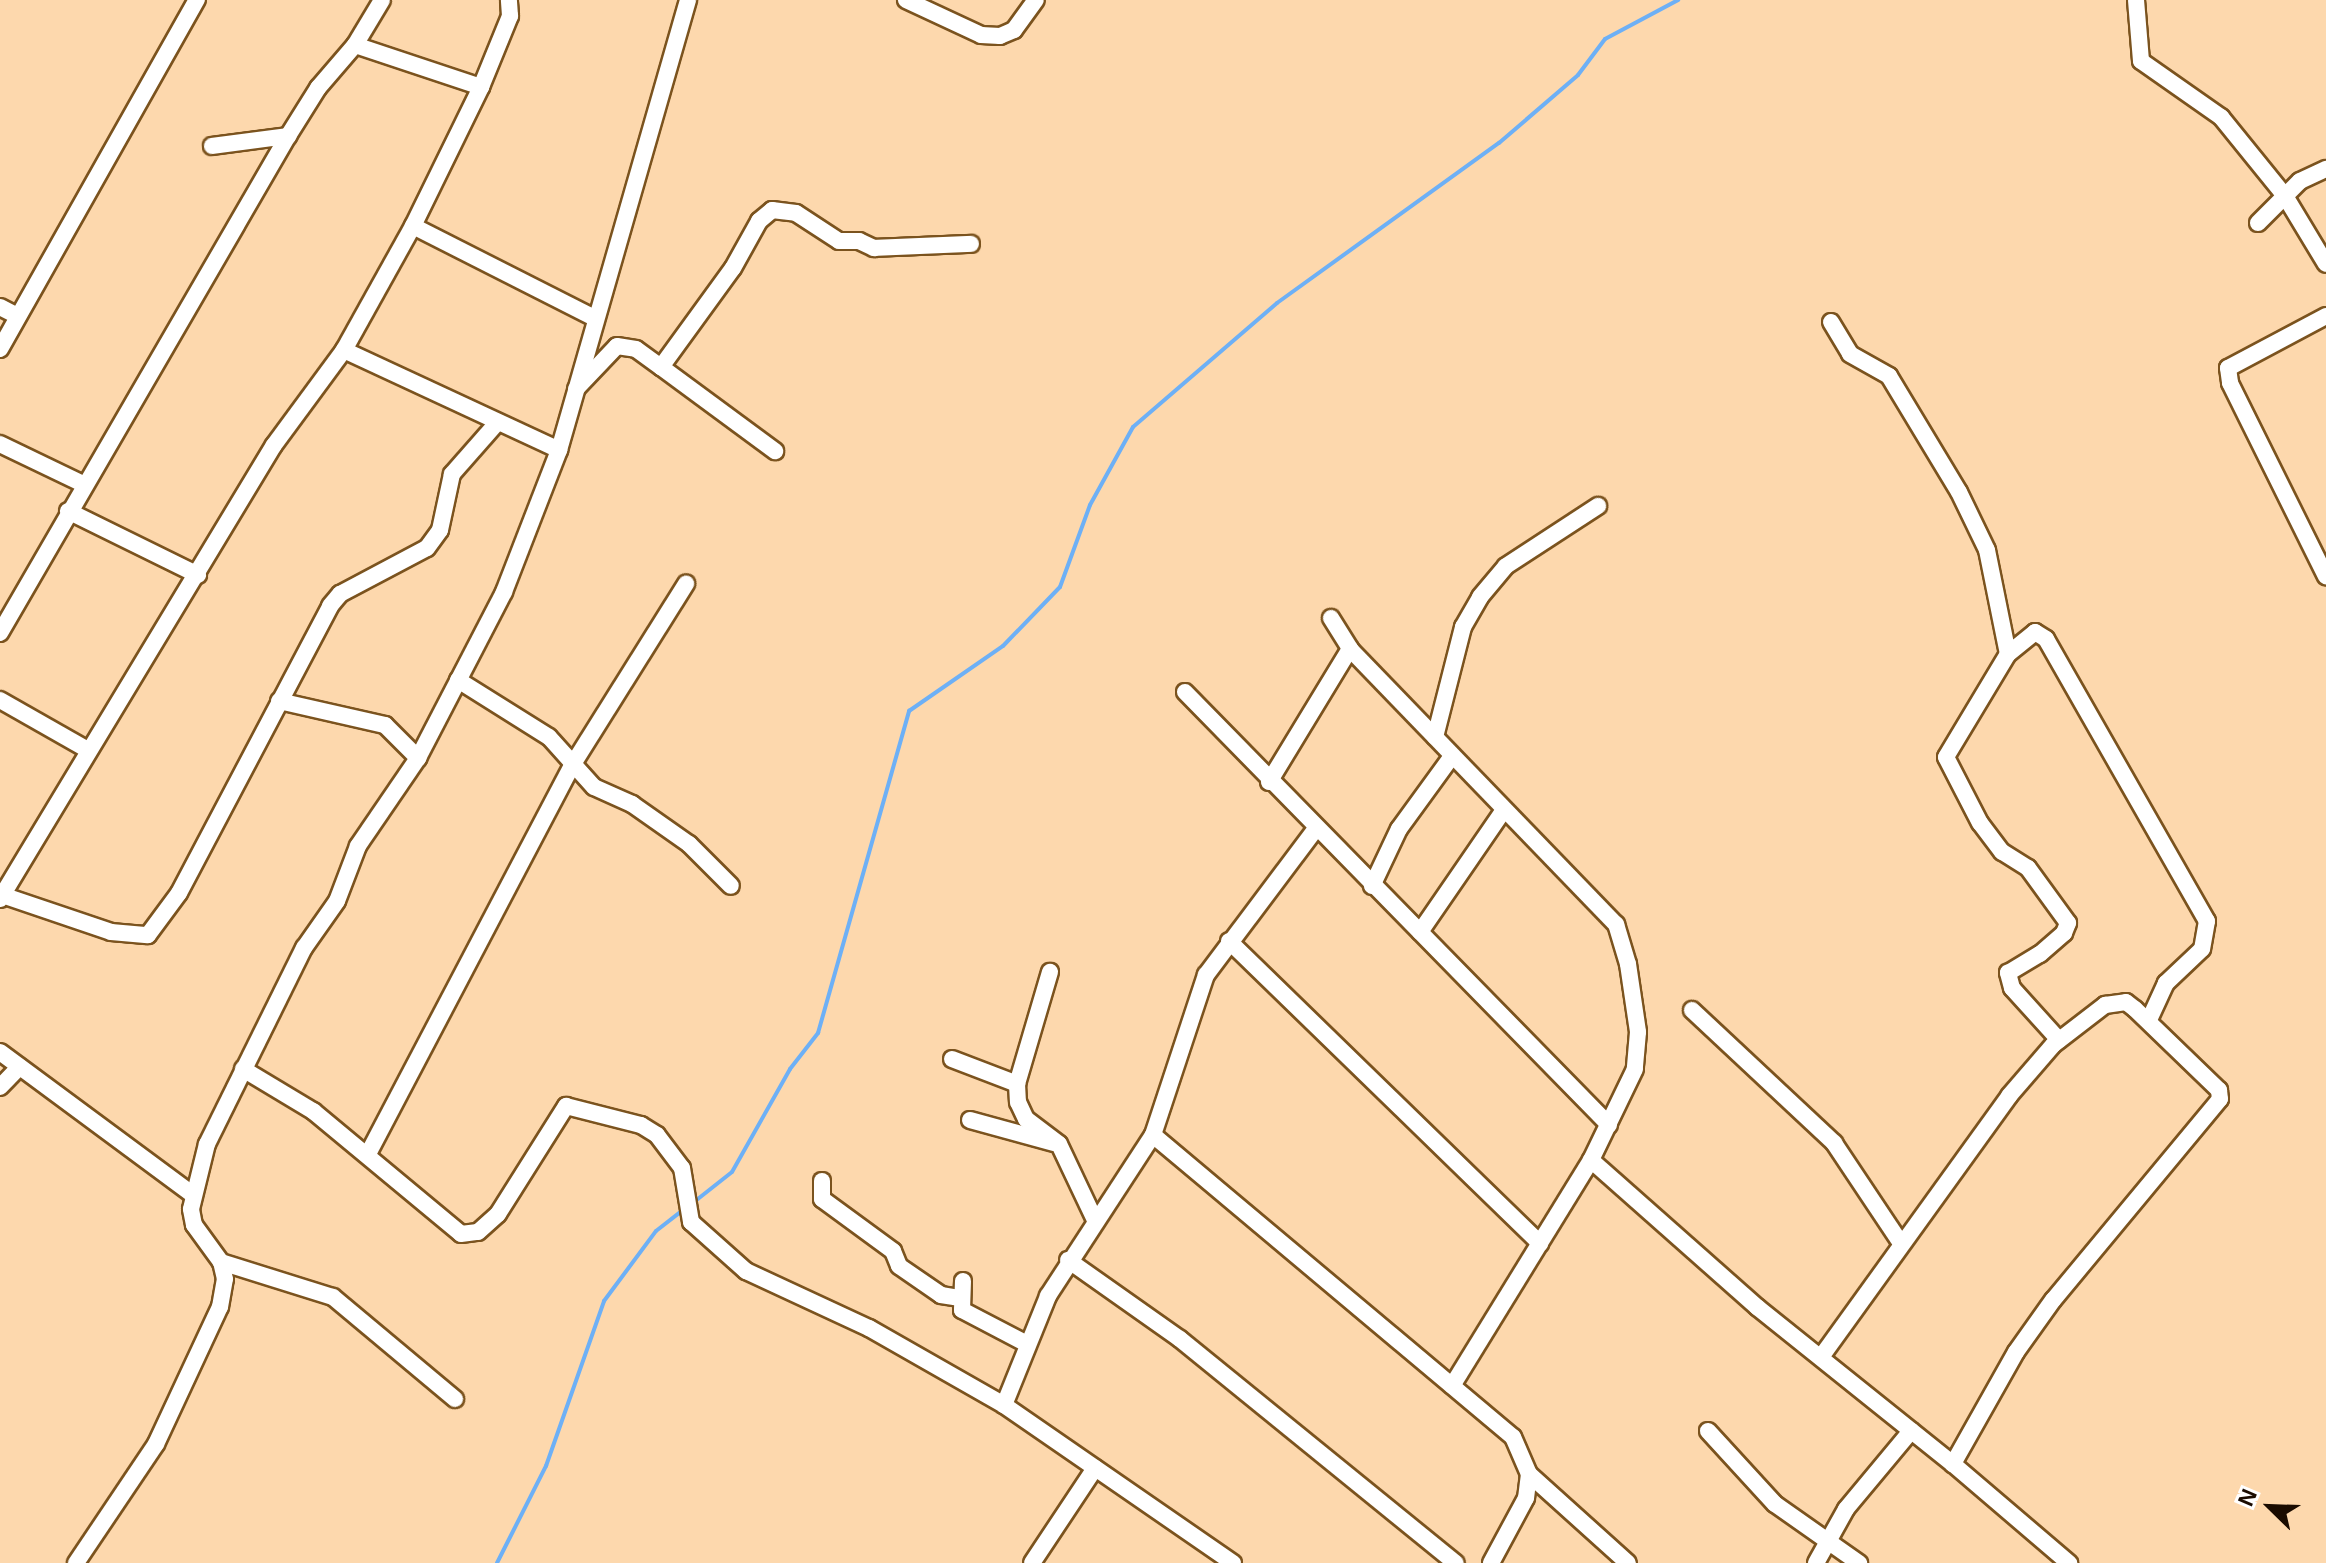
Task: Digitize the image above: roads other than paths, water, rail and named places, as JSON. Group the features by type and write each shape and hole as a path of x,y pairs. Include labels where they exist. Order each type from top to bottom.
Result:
{"street":[{"path":"0,349 197,0"},
{"path":"0,633 83,484 288,136 318,88 355,45 382,0"},
{"path":"496,424 452,474 440,530 427,548 340,594 279,701 179,893 148,935 111,932 1,897 274,445 344,350 413,226 481,87 510,16 509,0"},
{"path":"76,1563 156,1444 199,1360 220,1307 225,1279 221,1262 194,1225 193,1195 207,1144 304,948 337,901 358,846 418,758 504,592 559,450 572,393 688,0"},
{"path":"906,0 981,35 1000,36 1014,30 1036,0"},
{"path":"2136,0 2141,61 2221,117 2285,196 2326,264"},
{"path":"355,45 481,87"},
{"path":"212,146 288,136"},
{"path":"2258,223 2300,181 2326,169"},
{"path":"661,367 733,268 759,221 772,210 796,213 839,241 859,241 874,248 971,244"},
{"path":"413,226 594,318"},
{"path":"0,307 18,316"},
{"path":"2326,316 2228,368 2230,383 2326,576"},
{"path":"1831,322 1850,354 1889,376 1959,492 1987,550 2008,654"},
{"path":"572,393 617,346 636,349 775,451"},
{"path":"344,350 496,424 559,450"},
{"path":"0,444 83,484"},
{"path":"1435,737 1463,627 1480,597 1506,566 1598,506"},
{"path":"68,511 198,575"},
{"path":"368,1154 573,764 686,584"},
{"path":"1331,618 1350,649 1616,924 1638,1032 1635,1069 1591,1160 1452,1386"},
{"path":"2059,1040 2012,988 2008,973 2052,943 2068,923 2028,868 2002,852 1980,823 1946,757 2008,654 2035,632 2046,639 2207,921 2202,949 2166,983 2149,1020"},
{"path":"1269,782 1350,649"},
{"path":"458,680 549,737 594,787 632,804 689,844 731,886"},
{"path":"1185,692 1315,830 1609,1125"},
{"path":"0,700 88,750"},
{"path":"279,701 385,725 418,758"},
{"path":"1372,886 1399,829 1452,756"},
{"path":"1420,932 1504,810"},
{"path":"1004,1405 1025,1343 1068,1260 1153,1135 1167,1106 1196,994 1229,941 1315,830"},
{"path":"1229,941 1540,1243"},
{"path":"1050,972 1017,1084 1026,1119 1059,1144 1095,1220"},
{"path":"1821,1357 1900,1242 2009,1096 2059,1040 2114,1002 2126,1002 2149,1020 2219,1090 2220,1099 2053,1300 2016,1352 1953,1464"},
{"path":"1692,1010 1834,1143 1900,1242"},
{"path":"0,1052 193,1195"},
{"path":"952,1059 1017,1084"},
{"path":"0,1087 19,1067"},
{"path":"243,1069 313,1111 461,1234 478,1232 498,1214 566,1106 641,1125 657,1135 682,1168 691,1222 746,1271 869,1328 1004,1405 1233,1563"},
{"path":"970,1120 1059,1144"},
{"path":"1153,1135 1513,1437 1529,1474 1628,1563"},
{"path":"1591,1160 1821,1357 1953,1464 2058,1560"},
{"path":"822,1181 822,1199 893,1251 899,1266 941,1295 959,1298 974,1320 1025,1343"},
{"path":"1068,1260 1180,1339 1456,1563"},
{"path":"221,1262 333,1297 455,1399"},
{"path":"959,1298 963,1281"},
{"path":"1708,1431 1775,1504 1859,1563"},
{"path":"1816,1563 1846,1509 1911,1431"},
{"path":"1032,1563 1095,1468"},
{"path":"1491,1563 1517,1519 1529,1474"}],"waterway":[{"path":"694,1202 732,1172 790,1069 818,1033 909,711 1003,646 1060,587 1090,505 1133,427 1277,303 1499,143 1578,75 1605,39 1678,0"},
{"path":"497,1563 546,1466 604,1301 656,1231 683,1210"}]}
